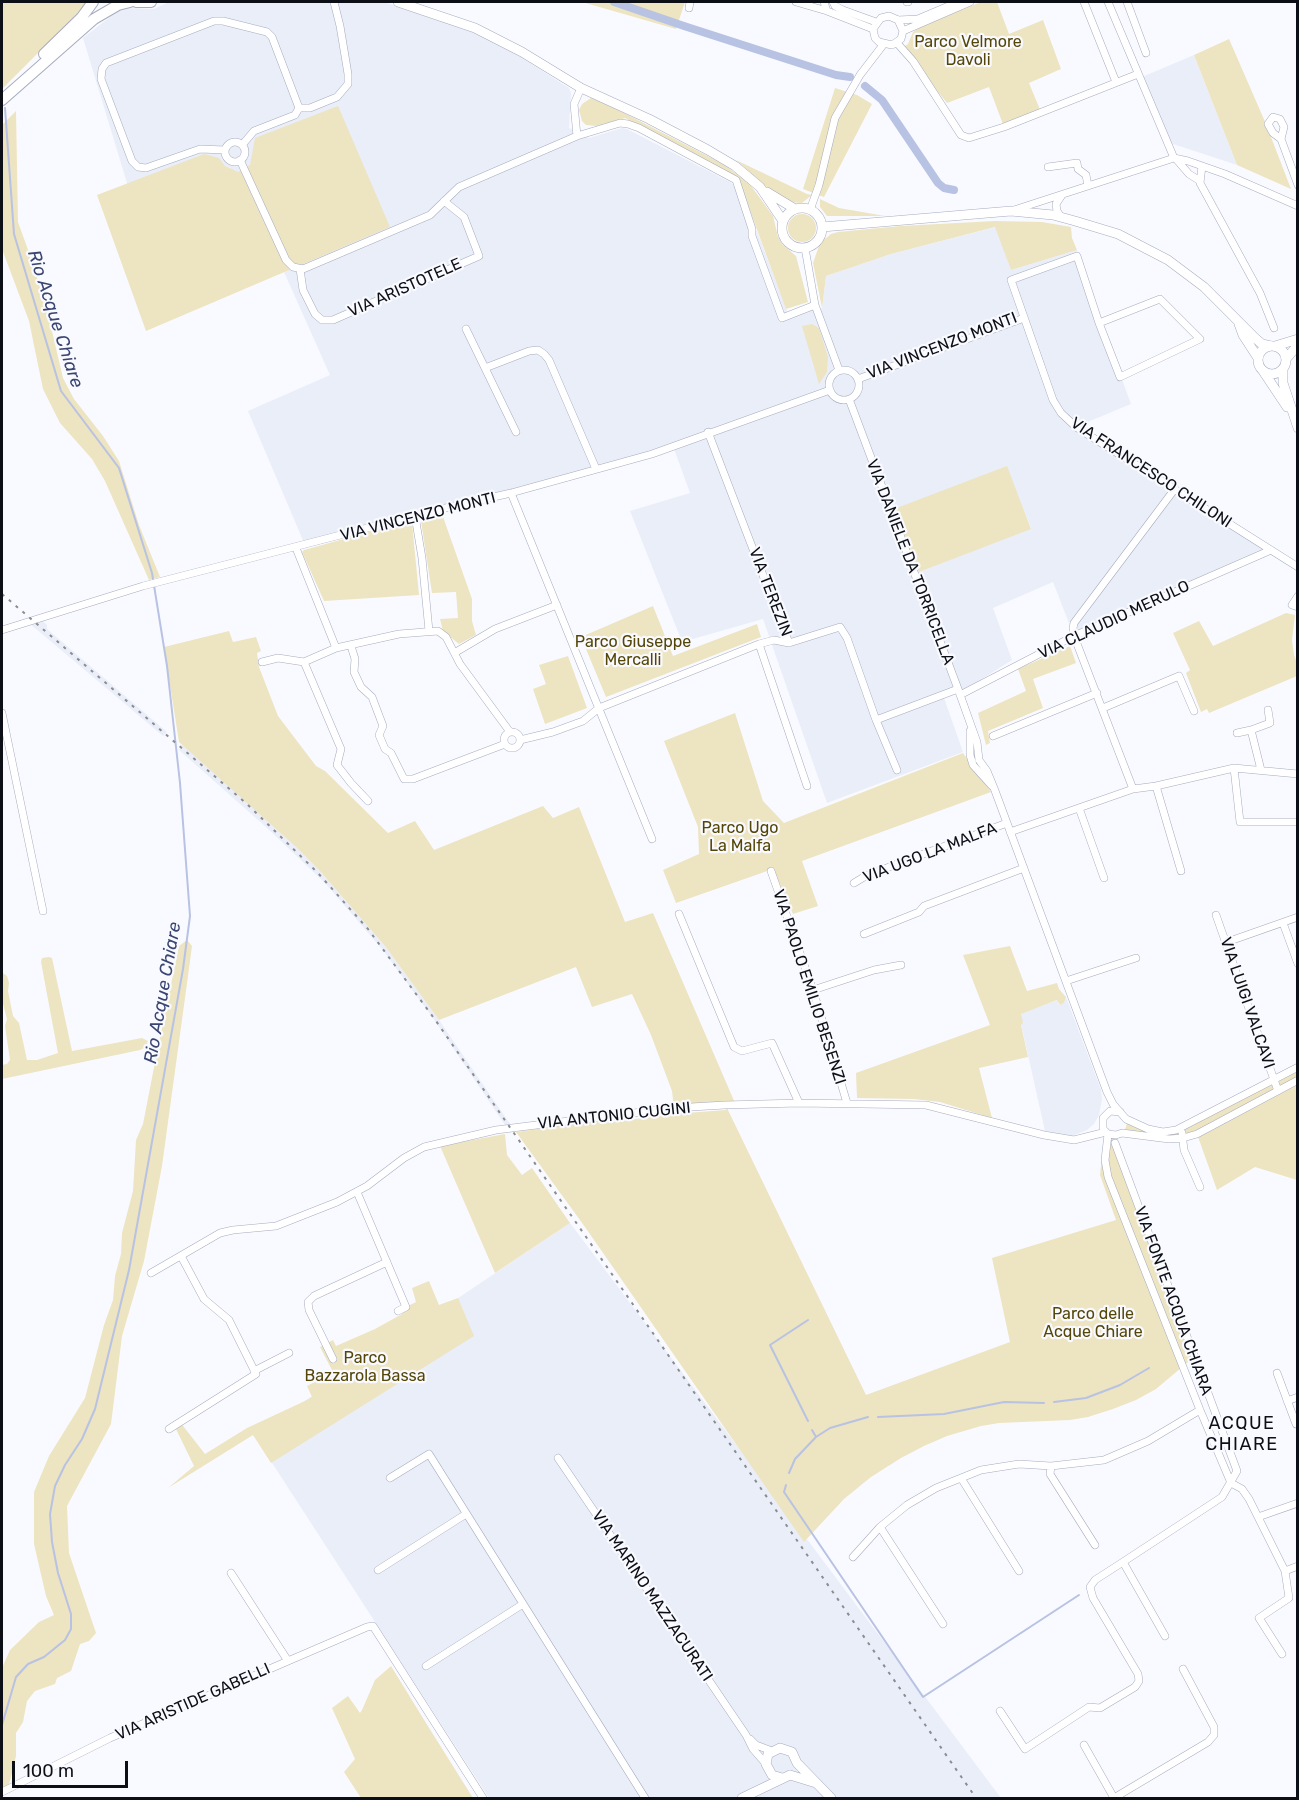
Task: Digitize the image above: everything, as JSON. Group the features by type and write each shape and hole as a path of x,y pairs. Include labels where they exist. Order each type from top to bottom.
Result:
{"main road":[{"path":"21,82 93,2"},
{"path":"94,19 107,2"},
{"path":"2,100 94,19 111,8 130,2"},
{"path":"136,2 151,2"},
{"path":"398,2 483,32 522,52 581,88 649,119 708,150 735,166 760,188 795,209 810,210 818,217 822,227 819,238 805,248 793,246 782,233 783,221 795,209"},
{"path":"760,188 783,221"},
{"path":"822,227 1011,211 1061,217 1118,234 1162,256 1204,287 1239,324 1262,344 1283,351 1285,364 1282,383 1298,428"},
{"path":"1239,324 1243,335 1258,358 1260,367 1292,414"},
{"path":"1258,358 1263,350 1298,339"},
{"path":"1263,370 1274,374 1285,364 1298,345"},
{"name":"VIA MARINO MAZZACURATI","path":"772,1751 780,1748 789,1749 796,1763 831,1798"},
{"path":"754,1791 763,1778 768,1754 772,1751"},
{"path":"742,1798 786,1777 796,1768 796,1763"},
{"name":"VIA MARINO MAZZACURATI","path":"766,1766 772,1775 819,1784"}],"street":[{"path":"299,108 310,108 337,97 348,84 338,12 334,2"},
{"path":"796,2 875,26"},
{"path":"824,2 827,11"},
{"path":"833,2 835,6 875,26"},
{"path":"898,20 903,31 897,43 883,45 875,38 875,26 886,16 898,20 918,19 958,2"},
{"path":"903,31 970,2"},
{"path":"1084,2 1116,82"},
{"path":"1108,2 1175,158 1189,174 1200,181 1260,293 1274,328"},
{"path":"1127,2 1146,53"},
{"path":"225,150 200,149 146,168 138,167 132,161 101,79 102,69 106,63 214,21 223,21 270,34 299,108"},
{"path":"897,43 915,64 961,135 969,138 1004,127 1138,74"},
{"path":"810,210 819,185 835,118 860,75 883,45"},
{"path":"577,136 573,104 581,88"},
{"path":"242,145 254,131 293,116 299,108"},
{"path":"300,269 430,215 459,187 577,136 620,123 639,128 736,180 752,229 752,236 782,318 815,305"},
{"path":"1281,139 1297,184"},
{"path":"237,142 242,145 245,153 240,160 234,162 228,159 225,150 231,143 237,142"},
{"path":"1011,211 1175,158 1202,166 1298,206"},
{"name":"VIA ARISTOTELE","path":"240,160 286,260 293,267 300,269 303,290 315,314 322,320 333,320 479,256 464,217 444,201"},
{"path":"1048,167 1077,163 1078,169 1086,175 1088,186"},
{"path":"1200,181 1202,166"},
{"path":"1061,217 1056,204 1062,195"},
{"path":"805,248 815,305 839,370"},
{"name":"VIA VINCENZO MONTI","path":"858,379 1024,318 1011,280 1077,255 1099,323"},
{"path":"1160,299 1200,339 1120,376 1099,323 1160,299"},
{"name":"VIA FRANCESCO CHILONI","path":"1024,318 1053,400 1061,413 1076,427 1298,567"},
{"path":"466,329 516,432"},
{"path":"485,368 529,351 538,350 544,354 549,360 596,469"},
{"path":"839,370 852,372 858,379 859,388 849,399 836,397 830,390 831,376 839,370"},
{"name":"VIA VINCENZO MONTI","path":"2,630 143,586 511,493 652,454 830,390"},
{"name":"VIA DANIELE DA TORRICELLA","path":"849,399 959,692 970,725 970,756 973,765 994,788 1107,1092 1120,1112"},
{"name":"VIA TEREZIN","path":"708,432 789,643 840,627 847,638 897,771"},
{"path":"1134,789 1074,636 1074,623 1173,490"},
{"path":"511,493 652,839"},
{"path":"415,516 422,558 429,631"},
{"path":"296,548 336,648"},
{"name":"VIA CLAUDIO MERULO","path":"959,692 1074,636 1270,550"},
{"path":"1298,596 1292,605 1298,607"},
{"path":"456,652 495,629 557,605"},
{"path":"262,662 278,658 304,662 336,648 399,634 438,631 446,637 456,652 460,664 510,732 518,734 520,740 517,747 513,748 505,744 413,779 404,779 379,735 383,726 372,697 361,687 354,672 355,659 351,646"},
{"path":"520,740 584,721 599,708 759,645 774,640 789,643"},
{"path":"759,645 807,786"},
{"path":"304,662 341,749 336,765 368,801"},
{"path":"1103,708 1179,676 1194,711"},
{"path":"876,720 959,692"},
{"path":"993,736 1097,693"},
{"path":"1237,733 1270,723 1268,710"},
{"path":"2,713 43,911"},
{"path":"1251,730 1261,770"},
{"path":"505,744 504,739 510,732"},
{"path":"1234,768 1240,822 1298,822"},
{"path":"1010,831 1134,789 1234,768 1298,774"},
{"path":"1155,786 1181,872"},
{"path":"1079,808 1104,878"},
{"name":"VIA UGO LA MALFA","path":"854,883 902,862 1007,823"},
{"path":"864,934 919,912 924,906 1024,868"},
{"name":"VIA PAOLO EMILIO BESENZI","path":"771,871 813,990 847,1103"},
{"path":"679,914 734,1047 742,1051 770,1042 773,1044 799,1103"},
{"name":"VIA LUIGI VALCAVI","path":"1216,915 1278,1091"},
{"path":"1227,942 1298,917"},
{"path":"1282,922 1298,964"},
{"path":"1066,981 1136,958"},
{"path":"813,990 874,969 901,965"},
{"path":"1085,1136 1102,1121 1106,1113 1113,1110 1148,1129 1163,1132 1181,1128 1298,1067"},
{"name":"VIA ANTONIO CUGINI","path":"151,1273 220,1233 276,1226 293,1221 357,1192 414,1152 434,1143 470,1134 674,1108 725,1104 847,1103 926,1105 1044,1135 1074,1140 1107,1133 1169,1139 1197,1134 1297,1082"},
{"name":"VIA DANIELE DA TORRICELLA","path":"1106,1113 1107,1092"},
{"path":"1106,1166 1115,1143 1126,1127 1126,1119"},
{"path":"1102,1121 1107,1133 1105,1154 1108,1177 1200,1410 1231,1484 1242,1489 1285,1571 1289,1598 1259,1618 1282,1654"},
{"path":"1181,1128 1184,1150 1200,1187"},
{"name":"VIA FONTE ACQUA CHIARA","path":"1115,1143 1237,1471 1231,1484"},
{"path":"357,1192 406,1307 398,1311"},
{"path":"169,1429 256,1374 229,1320 204,1299 181,1256"},
{"path":"333,1359 309,1310 308,1302 314,1296 387,1262"},
{"path":"254,1371 289,1353"},
{"path":"1276,1373 1296,1424"},
{"path":"1287,1401 1298,1396"},
{"path":"853,1557 880,1527 907,1505 936,1488 981,1470 1019,1464 1051,1466 1104,1460 1148,1441 1200,1410"},
{"path":"390,1478 429,1454 645,1798"},
{"name":"VIA MARINO MAZZACURATI","path":"558,1458 766,1766"},
{"path":"1051,1466 1050,1474 1095,1545"},
{"path":"961,1478 1019,1570"},
{"path":"1000,1711 1025,1749 1089,1707 1100,1708 1135,1687 1139,1681 1138,1674 1093,1598 1090,1587 1095,1580 1222,1497 1231,1484"},
{"path":"1258,1517 1298,1503"},
{"path":"378,1570 466,1514"},
{"path":"880,1527 943,1624"},
{"path":"1123,1562 1165,1636"},
{"path":"1285,1571 1298,1566"},
{"name":"VIA ARISTIDE GABELLI","path":"231,1573 288,1661"},
{"path":"426,1665 523,1604"},
{"name":"VIA ARISTIDE GABELLI","path":"2,1792 110,1738 366,1627 374,1626 483,1798"},
{"path":"1084,1745 1114,1798 1208,1742 1214,1735 1214,1727 1183,1669"},
{"name":"VIA MARINO MAZZACURATI","path":"746,1735 756,1745 772,1751"}],"shaded area":[{"path":"169,2 384,2 473,32 505,47 569,88 571,93 569,128 589,138 622,128 627,129 741,189 789,316 815,305 817,311 822,308 826,276 891,254 996,227 1011,270 1077,250 1077,256 1131,404 1078,426 1271,550 1074,636 1053,582 993,608 1012,660 963,691 961,687 943,695 963,752 827,803 763,619 682,642 630,511 690,493 673,446 305,545 248,411 330,375 284,272 148,324 127,183 83,38 119,10 154,9","holes":["1006,466 1031,528 919,572"]},
{"path":"1194,55 1237,165 1170,143 1142,77"},
{"path":"41,619 47,625 47,629 167,732 163,736 29,623"},
{"path":"182,744 296,847 385,946 510,1124 505,1125 433,1018 382,949 326,884 179,750"},
{"path":"1066,997 1101,1090 1102,1099 1099,1115 1094,1124 1087,1130 1072,1136 1045,1131 1021,1024 1021,1013 1058,1000 1059,1005 1064,1003"},
{"path":"570,1223 1001,1798 489,1798 254,1435"}],"green space":[{"path":"2,2 86,2 80,11 2,89"},
{"path":"582,2 685,2 676,29"},
{"name":"Parco Velmore Davoli","path":"981,2 997,2 1009,34 1043,20 1061,69 1029,83 1041,112 1004,127 989,87 947,103 902,48 908,44 913,32 924,25"},
{"path":"1229,39 1291,189 1237,165 1194,55"},
{"path":"835,88 857,95 872,104 824,197 803,189"},
{"path":"591,98 723,164 749,183 773,216 778,237 783,245 796,256 808,302 786,309 740,183 732,175 625,118 597,126 586,125 582,121 579,110 582,104"},
{"path":"338,106 390,227 146,331 97,195 204,154 219,158 225,166 238,172 250,165 255,138"},
{"path":"16,111 18,222 47,310 63,378 74,399 119,461 139,525 160,577 149,580 105,481 92,459 60,423 43,389 29,321 2,249 2,125"},
{"path":"736,160 812,195 802,203 788,202 778,197"},
{"path":"820,199 839,208 885,216 827,216 820,207"},
{"path":"802,214 812,218 816,228 812,238 802,242 792,238 788,228 792,218"},
{"path":"995,221 1042,222 1071,227 1072,238 1077,250 1011,270 995,227 891,254 826,276 822,308 813,263 820,243 831,234 901,226"},
{"path":"812,324 819,328 828,357 827,372 819,384 802,326"},
{"path":"1007,466 1031,529 919,572 894,509"},
{"path":"442,514 472,599 472,621 476,635 459,644 443,631 440,619 458,618 456,592 432,593 421,521"},
{"path":"409,521 412,523 419,595 324,601 302,552 304,550"},
{"name":"Parco Giuseppe Mercalli","path":"653,606 673,656 757,624 761,637 606,697 581,637"},
{"path":"1286,613 1295,615 1292,640 1297,676 1209,713 1207,709 1201,712 1186,673 1190,670 1173,633 1199,621 1213,646"},
{"path":"229,631 233,642 256,637 261,651 257,653 259,667 278,716 316,766 325,771 388,833 415,821 434,850 543,806 553,818 579,807 625,922 653,913 735,1103 674,1108 672,1091 651,1035 632,994 592,1007 576,967 439,1020 385,946 319,870 179,742 164,647"},
{"path":"1070,646 1076,663 1033,679 1043,708 988,731 990,743 986,745 978,713 1026,691 1018,669"},
{"path":"568,656 587,708 545,724 533,689 546,684 539,665"},
{"name":"Parco Ugo La Malfa","path":"735,713 763,801 784,823 963,753 991,792 802,861 818,906 793,914 773,869 676,903 663,870 699,854 698,827 664,741"},
{"path":"187,940 192,946 162,1166 144,1261 122,1336 111,1424 67,1506 69,1553 96,1633 89,1641 80,1644 71,1671 57,1678 55,1684 35,1691 27,1701 23,1722 16,1733 16,1756 8,1789 2,1792 2,1668 10,1650 39,1622 54,1615 46,1596 34,1544 34,1492 49,1456 85,1398 113,1300 115,1276 121,1254 122,1233 133,1191 136,1140 143,1124 179,946"},
{"path":"1010,946 1027,991 1057,983 1066,997 1064,1003 1060,1005 1057,1000 1021,1014 1028,1057 979,1068 992,1118 940,1102 857,1098 856,1073 990,1025 963,955"},
{"path":"42,958 52,958 72,1051 142,1038 148,1041 146,1047 2,1079 2,1065 7,1064 10,1060 5,1026 7,1019 2,1000 3,973 7,976 9,983 8,991 13,1016 19,1023 27,1060 37,1060 58,1053 41,962"},
{"path":"1297,1067 1297,1180 1255,1167 1217,1190 1197,1134 1183,1138 1125,1130 1127,1123 1148,1129 1176,1130"},
{"name":"Parco delle Acque Chiare","path":"726,1106 866,1395 1010,1342 992,1258 1116,1220 1100,1175 1103,1145 1108,1134 1114,1136 1194,1357 1156,1389 1113,1409 1070,1420 981,1426 947,1436 924,1446 871,1477 844,1499 804,1542 585,1227 516,1132 603,1120 612,1122 726,1110"},
{"path":"505,1134 507,1155 522,1175 532,1168 570,1223 495,1273 440,1146"},
{"name":"Parco Bazzarola Bassa","path":"429,1281 439,1305 458,1298 474,1336 271,1463 253,1435 168,1488 194,1466 174,1425 180,1422 205,1454 247,1428 307,1400 312,1397 307,1386 333,1372 320,1347 333,1340 336,1346 402,1314 406,1307 416,1302 412,1288"},
{"path":"391,1666 473,1798 361,1798 344,1772 355,1759 332,1708 348,1696 360,1713 375,1680"}],"waterway":[{"path":"614,2 836,75 850,77"},
{"path":"865,86 882,100 938,183 944,188 954,190"},
{"name":"Rio Acque Chiare","path":"2,1725 16,1677 28,1664 44,1657 65,1640 71,1629 71,1614 58,1573 52,1542 50,1514 55,1486 82,1439 95,1409 129,1270 183,969 190,916 180,783 167,666 152,573 119,468 61,391 14,234 5,108"},
{"path":"808,1320 770,1345 808,1421"},
{"path":"1054,1402 1086,1398 1120,1385 1149,1368"},
{"path":"878,1417 944,1414 1004,1402 1044,1403"},
{"path":"816,1437 830,1428 868,1417"},
{"path":"789,1473 795,1459 816,1437 812,1430"},
{"path":"786,1485 784,1492 923,1697 1079,1595"}],"railway":[{"path":"2,594 247,804 317,872 368,929 436,1021 976,1798"}],"district":[{"name":"ACQUE CHIARE","path":"1242,1434"}]}
